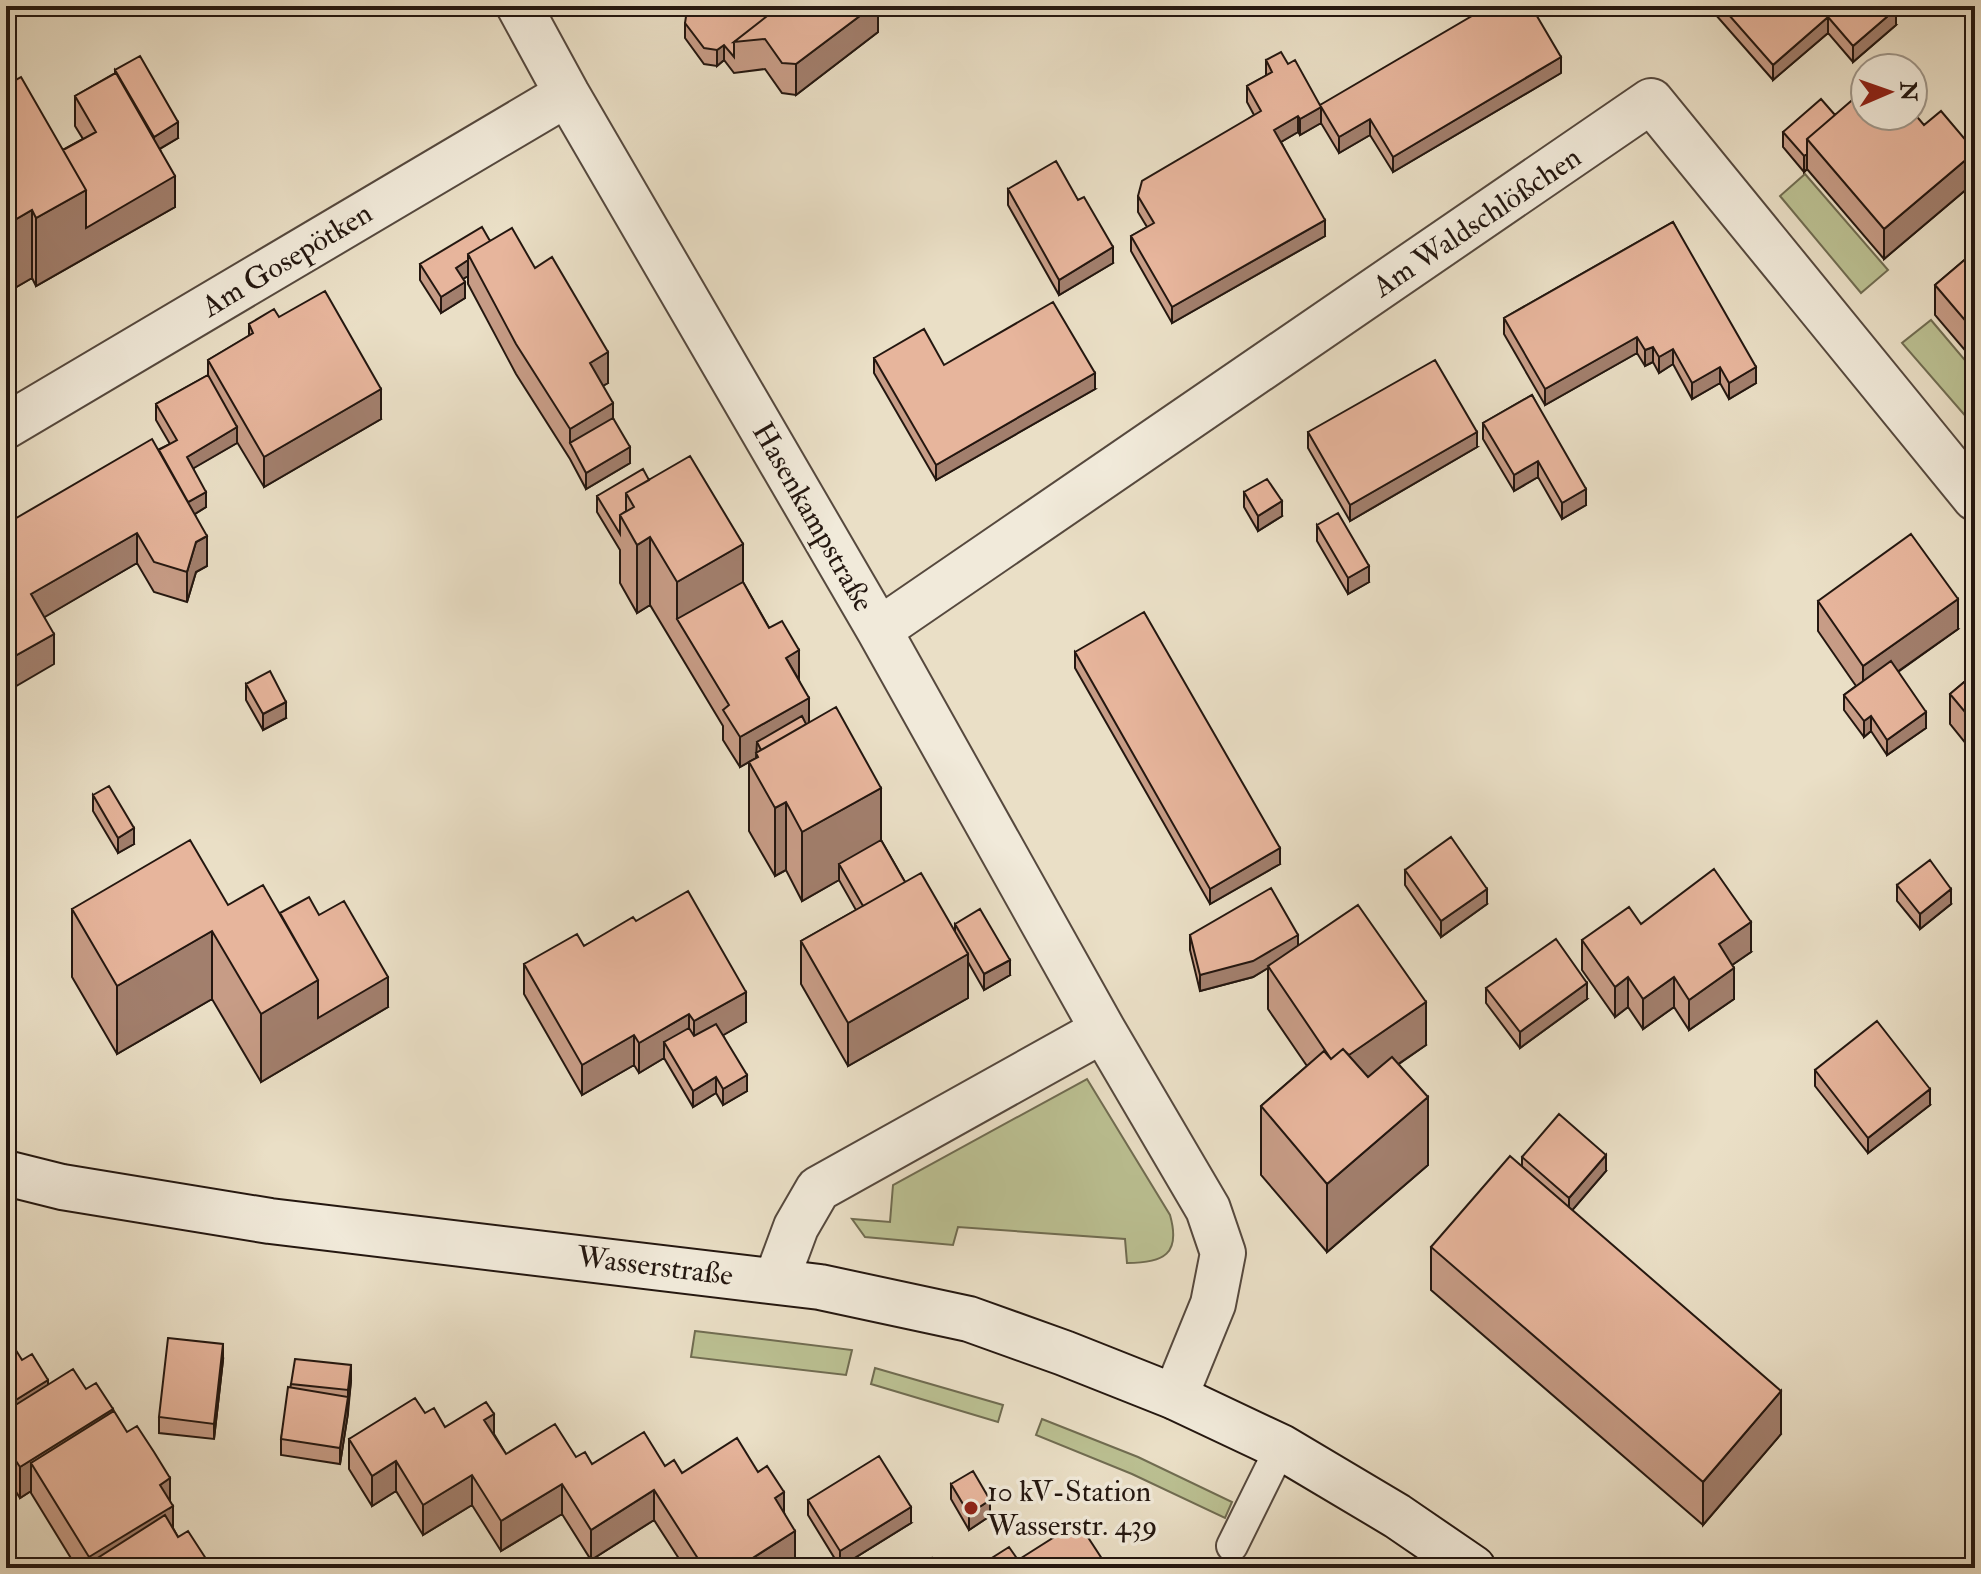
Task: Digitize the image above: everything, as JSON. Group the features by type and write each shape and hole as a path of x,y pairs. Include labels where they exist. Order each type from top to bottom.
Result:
{"street":[{"name":"Hasenkampstraße","path":"519,6 1208,1209 1223,1253 1213,1304 1175,1397"},
{"name":"Am Gosepötken","path":"6,426 567,94"},
{"name":"Am Waldschlößchen","path":"879,630 1651,101 1975,498"},
{"path":"776,1281 796,1227 818,1189 1103,1030"},
{"name":"Wasserstraße","path":"6,1173 62,1187 270,1221 820,1287 969,1319 1175,1397 1281,1447 1397,1516 1473,1568"}],"lane":[{"path":"1232,1546 1281,1447"}],"green space":[{"path":"1805,174 1888,270 1861,293 1780,196"},
{"path":"1931,320 1975,372 1975,427 1902,343"},
{"path":"1087,1079 1170,1215 1173,1239 1171,1247 1160,1258 1127,1263 1125,1239 958,1227 953,1245 865,1237 852,1219 890,1222 893,1185"},
{"path":"695,1331 852,1350 846,1375 691,1357"},
{"path":"875,1368 1003,1405 998,1422 871,1384"},
{"path":"1042,1419 1138,1457 1232,1502 1225,1518 1132,1474 1036,1435"}],"building":[{"path":"692,6 780,6 734,42 734,57 724,45 717,50 704,48 685,23 687,10"},
{"path":"780,6 873,6 796,64 782,63 765,39 734,42"},
{"path":"1489,6 1531,6 1561,57 1393,157 1370,119 1339,137 1320,105"},
{"path":"1721,6 1818,6 1828,17 1773,65"},
{"path":"1841,6 1893,6 1896,9 1853,46 1828,17"},
{"path":"1281,52 1288,64 1295,60 1321,107 1274,130 1325,220 1172,307 1131,236 1154,223 1138,196 1142,181 1261,111 1247,86 1272,72 1266,60"},
{"path":"140,56 178,122 154,137 115,70"},
{"path":"116,73 175,176 86,228 86,190 63,150 96,132 75,96"},
{"path":"21,77 86,190 36,218 32,210 6,225 6,85"},
{"path":"1821,99 1835,115 1807,139 1807,154 1804,156 1783,132"},
{"path":"1849,103 1849,132 1929,132 1929,121 1941,111 1975,152 1884,229 1807,139"},
{"path":"1056,161 1078,200 1084,197 1113,247 1059,280 1008,189"},
{"path":"1673,222 1756,367 1729,383 1720,367 1692,383 1673,349 1659,357 1653,347 1645,350 1637,337 1545,389 1504,318"},
{"path":"482,227 490,241 468,254 468,260 456,268 465,282 441,297 420,264"},
{"path":"512,228 535,268 552,257 608,352 590,363 613,403 570,429 516,344 468,254"},
{"path":"1975,251 1975,332 1935,285"},
{"path":"325,291 381,389 264,457 208,360 253,333 249,324 274,309 279,317"},
{"path":"1053,302 1095,373 936,465 874,358 924,329 944,365"},
{"path":"1435,360 1477,432 1350,505 1308,432"},
{"path":"208,375 237,427 187,457 206,492 188,502 159,450 177,440 156,404"},
{"path":"1532,395 1586,489 1562,503 1538,461 1514,475 1483,423"},
{"path":"613,418 630,447 586,473 570,443"},
{"path":"152,439 207,536 196,542 187,572 154,562 137,533 31,594 54,634 6,661 6,524"},
{"path":"690,456 743,544 677,582 650,537 637,545 620,515 634,507 626,493"},
{"path":"643,469 649,480 626,493 626,511 620,515 620,534 597,496"},
{"path":"1267,479 1282,501 1258,516 1244,492"},
{"path":"1338,513 1369,566 1348,578 1317,525"},
{"path":"1911,534 1958,599 1863,666 1818,601"},
{"path":"743,582 769,628 782,621 799,650 786,658 809,698 740,737 723,710 729,705 677,619"},
{"path":"1144,612 1280,848 1210,889 1075,652"},
{"path":"1891,661 1926,712 1887,740 1871,716 1864,721 1844,695"},
{"path":"270,671 286,702 263,714 246,684"},
{"path":"1975,673 1975,724 1950,694"},
{"path":"836,707 881,788 802,832 786,802 775,808 749,762 758,757 756,753"},
{"path":"802,716 806,724 761,750 757,742"},
{"path":"109,786 134,828 118,838 93,795"},
{"path":"1451,837 1487,889 1441,921 1405,870"},
{"path":"190,840 228,905 263,885 318,980 261,1014 212,931 117,986 72,909"},
{"path":"881,840 905,882 863,906 839,864"},
{"path":"1930,860 1951,889 1920,914 1897,885"},
{"path":"1714,869 1751,922 1719,944 1734,968 1689,1000 1674,977 1643,999 1628,977 1615,987 1582,940 1629,907 1641,924"},
{"path":"921,873 968,954 848,1023 801,941"},
{"path":"1271,888 1298,935 1253,961 1200,975 1190,935"},
{"path":"688,891 746,992 694,1021 689,1014 639,1043 634,1035 582,1065 524,964 577,934 584,946 633,917 636,921"},
{"path":"309,897 319,915 344,901 388,977 318,1018 318,980 280,913"},
{"path":"1358,905 1426,1002 1349,1055 1343,1049 1331,1059 1268,966"},
{"path":"980,909 1010,960 984,974 955,924"},
{"path":"1556,939 1587,983 1520,1032 1486,988"},
{"path":"1877,1021 1930,1089 1868,1138 1815,1070"},
{"path":"716,1024 747,1075 723,1089 716,1077 693,1091 664,1042 689,1028 694,1036"},
{"path":"1343,1049 1368,1077 1392,1057 1428,1097 1327,1184 1261,1106 1324,1051 1331,1059"},
{"path":"1559,1114 1606,1155 1569,1198 1522,1157"},
{"path":"1510,1156 1781,1391 1703,1482 1431,1247"},
{"path":"168,1338 223,1344 214,1424 159,1417"},
{"path":"9,1339 22,1360 32,1354 48,1380 6,1406 6,1340"},
{"path":"295,1359 351,1365 348,1390 291,1384"},
{"path":"73,1369 86,1389 96,1383 113,1409 20,1467 6,1446 6,1411"},
{"path":"288,1387 348,1397 340,1448 281,1439"},
{"path":"415,1398 425,1413 434,1408 445,1427 486,1402 494,1414 484,1420 506,1454 555,1424 576,1457 585,1452 592,1464 644,1432 665,1466 674,1460 682,1473 737,1438 758,1472 767,1466 784,1492 775,1498 795,1531 737,1568 704,1568 654,1490 591,1530 562,1484 501,1521 472,1475 423,1505 396,1461 372,1476 349,1439"},
{"path":"114,1411 127,1432 137,1426 154,1452 170,1478 160,1485 173,1506 89,1557 31,1463"},
{"path":"879,1456 911,1507 840,1551 808,1500"},
{"path":"973,1471 990,1500 969,1514 951,1484"},
{"path":"165,1515 178,1537 188,1531 212,1568 82,1568"},
{"path":"1078,1522 1108,1568 976,1568 1009,1547 1018,1560"},
{"path":"932,1558 938,1568 917,1568"}],"place":[{"name":"10 kV-Station Wasserstr. 439","path":"971,1508"}]}
